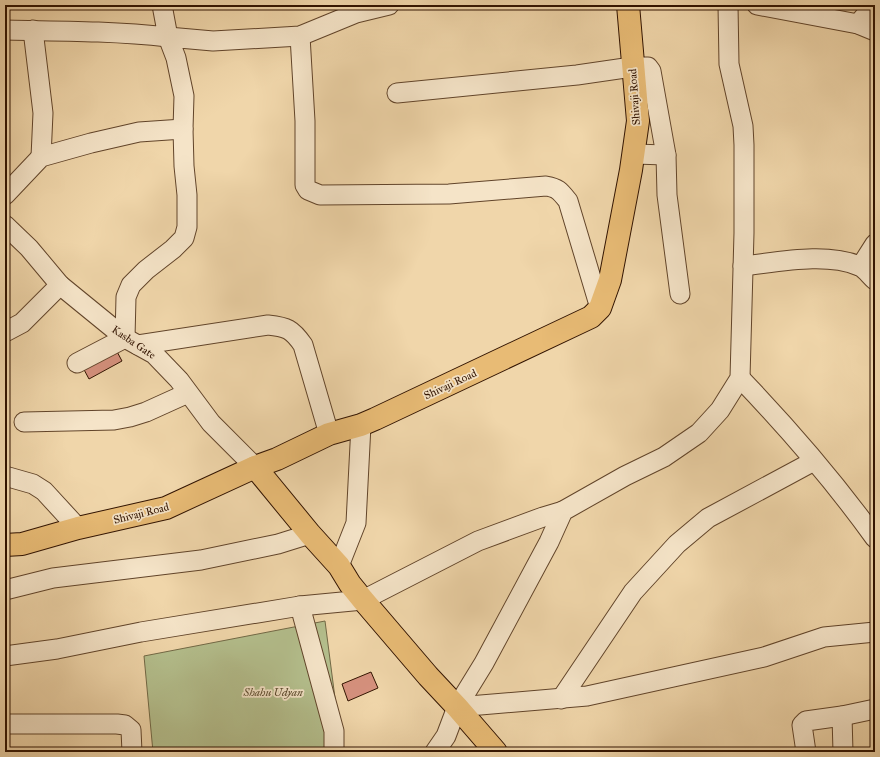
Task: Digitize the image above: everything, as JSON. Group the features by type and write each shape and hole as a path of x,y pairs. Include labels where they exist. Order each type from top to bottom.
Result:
{"main road":[{"name":"Shivaji Road","path":"5,545 22,544 78,528 166,508 277,459 329,434 362,425 590,317 600,308 610,280 634,154 638,121 632,67 628,5"},
{"path":"255,468 310,534 340,566 350,584 363,600 496,752"}],"street":[{"path":"132,342 126,297 131,285 146,270 173,249 184,238 187,227 187,195 184,166 183,128 184,96 176,58 168,37 162,5"},
{"path":"5,30 131,33 213,41 300,36 356,9 389,5"},
{"path":"5,656 57,649 141,632 300,606 363,600 478,541 563,511 625,476 664,457 699,433 720,410 740,378 744,145 743,126 729,64 728,5"},
{"path":"757,5 858,24 875,31"},
{"path":"858,24 874,5"},
{"path":"33,30 43,113 41,157"},
{"path":"300,36 305,121 305,185 308,190 320,195 329,189 449,194 546,186 559,190 568,201 600,308"},
{"path":"397,93 577,75 632,67 648,67 651,71 666,155 667,195 680,294"},
{"path":"5,196 41,157 91,143 139,132 183,128"},
{"path":"634,154 666,155"},
{"name":"Kasba Gate","path":"5,225 29,248 60,285 132,342 154,354 179,380 211,423 255,468"},
{"path":"861,266 875,244"},
{"path":"743,266 816,259 834,259 861,266 875,280"},
{"path":"5,332 22,323 60,285"},
{"path":"77,363 132,342 268,325 288,328 296,335 303,345 329,434"},
{"path":"740,378 780,419 814,461 868,514 875,538"},
{"path":"24,422 114,420 146,412 188,393"},
{"path":"340,566 356,523 362,425"},
{"path":"561,699 633,592 677,544 708,518 814,461"},
{"path":"5,476 33,484 44,491 78,528"},
{"path":"435,752 446,736 457,707 484,663 549,542 563,511"},
{"path":"5,590 53,578 201,560 278,544 310,534"},
{"path":"300,606 334,731 334,752"},
{"path":"457,707 561,699 594,694 764,657 824,637 875,632"},
{"path":"806,752 802,725 806,721 842,716 875,709"},
{"path":"842,716 843,752"},
{"path":"5,724 125,725 131,730 132,752"}],"green space":[{"name":"Shahu Udyan","path":"325,621 342,752 153,752 144,656"}],"building":[{"path":"114,346 122,361 89,379 81,364"},
{"path":"371,672 378,688 348,701 342,684"}]}
